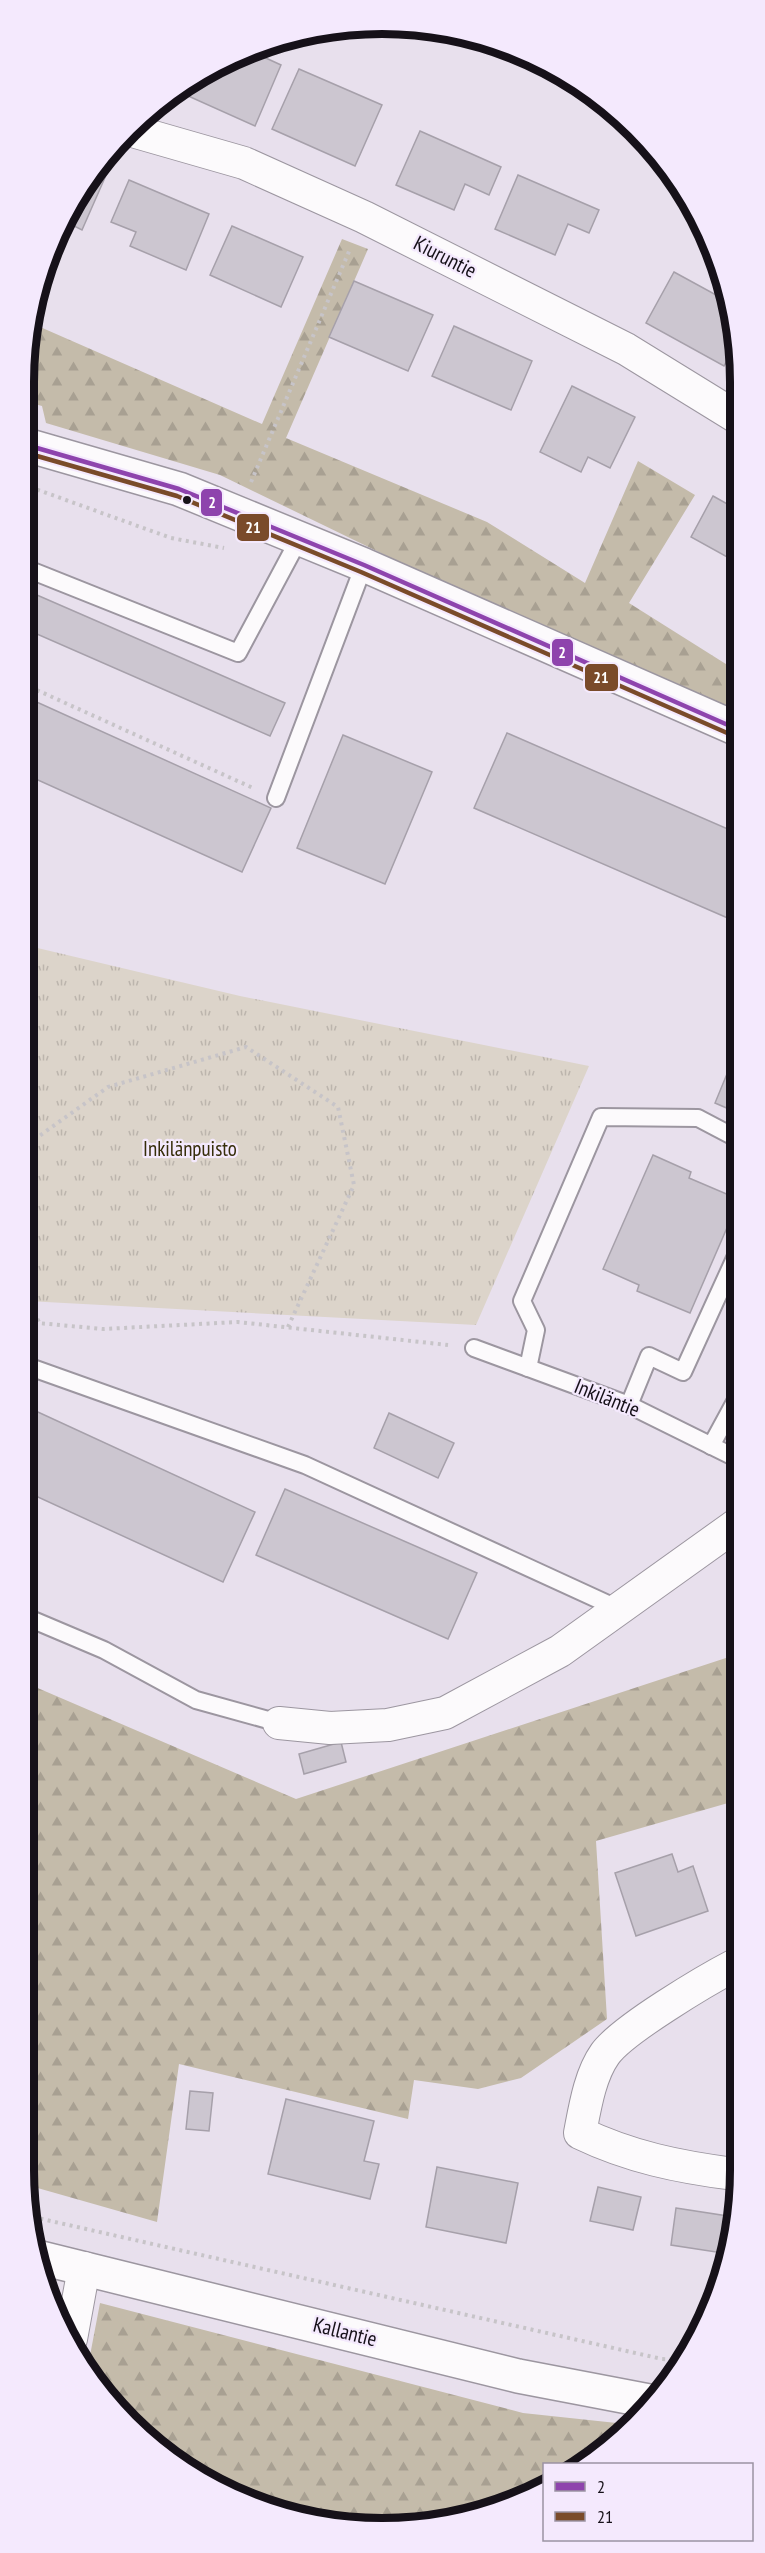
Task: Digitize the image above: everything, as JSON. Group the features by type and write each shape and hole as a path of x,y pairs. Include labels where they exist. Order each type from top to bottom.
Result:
{"street":[{"name":"Kiuruntie","path":"139,133 244,163 364,217 626,349 730,413"},
{"path":"34,447 179,489 364,565 730,726"},
{"path":"279,1723 330,1728 388,1725 445,1713 503,1684 560,1651 621,1610 730,1529"},
{"path":"730,1968 707,1979 630,2032 606,2053 584,2110 580,2133 613,2149 657,2162 730,2173"},
{"name":"Kallantie","path":"46,2259 518,2376 644,2400"},
{"path":"73,2329 84,2268"}],"lane":[{"path":"34,572 238,653 300,538"},
{"path":"276,798 364,565"},
{"path":"528,1368 536,1330 522,1301 601,1117 698,1118 730,1135"},
{"path":"629,1405 649,1356 682,1372 730,1269"},
{"name":"Inkiläntie","path":"474,1348 629,1405 730,1455"},
{"path":"34,1368 305,1465 621,1610"},
{"path":"711,1446 730,1411"},
{"path":"34,1620 104,1650 196,1700 279,1723"}],"path":[{"path":"237,513 364,217"},
{"path":"34,488 171,538 226,548"},
{"path":"34,689 276,798"},
{"path":"34,1140 108,1087 246,1047 338,1107 354,1185 287,1329"},
{"path":"34,1312 39,1322"},
{"path":"34,1322 103,1329 238,1322 474,1348"},
{"path":"37,2218 662,2359 675,2360"}],"green space":[{"path":"342,239 368,249 286,438 487,522 585,583 638,461 695,495 629,603 730,667 730,709 453,588 220,475 46,423 42,406 34,404 39,326 262,424"},
{"name":"Inkilänpuisto","path":"34,947 240,996 589,1066 476,1325 34,1301"},
{"path":"730,1657 730,1802 596,1841 607,2019 521,2078 478,2089 414,2080 408,2119 179,2064 157,2222 35,2187 34,1686 296,1799"},
{"path":"100,2303 523,2413 622,2424 571,2463 543,2463 543,2479 516,2492 473,2507 405,2518 337,2516 292,2507 249,2492 189,2460 136,2417 106,2382 89,2358"}],"building":[{"path":"262,56 281,65 255,126 186,95 229,70"},
{"path":"299,69 382,105 355,166 272,129"},
{"path":"420,131 501,167 489,195 465,184 454,210 396,185"},
{"path":"105,172 107,173 82,230 72,225"},
{"path":"518,175 599,210 589,233 568,224 555,255 495,229"},
{"path":"129,180 209,214 186,270 130,246 136,232 111,222"},
{"path":"232,226 303,257 281,307 210,275"},
{"path":"674,272 720,297 730,356 724,366 646,323"},
{"path":"354,281 433,315 408,371 329,337"},
{"path":"454,326 532,361 511,410 432,376"},
{"path":"572,386 635,417 610,468 588,457 581,472 540,452"},
{"path":"713,496 730,506 730,559 691,537"},
{"path":"34,594 285,703 270,736 34,633"},
{"path":"34,701 271,808 242,872 34,778"},
{"path":"507,733 730,830 730,919 474,808"},
{"path":"343,735 432,772 385,884 297,848"},
{"path":"730,1067 730,1109 715,1103"},
{"path":"653,1155 691,1172 689,1178 730,1195 730,1221 690,1313 637,1291 639,1285 603,1269"},
{"path":"34,1410 255,1512 223,1582 34,1495"},
{"path":"389,1413 454,1443 438,1478 374,1448"},
{"path":"285,1489 477,1573 448,1639 256,1555"},
{"path":"341,1742 346,1762 304,1774 299,1754"},
{"path":"672,1854 678,1872 693,1866 708,1911 636,1936 615,1873"},
{"path":"190,2091 213,2093 209,2131 186,2129"},
{"path":"286,2099 374,2121 364,2161 379,2164 370,2199 268,2174"},
{"path":"437,2167 518,2183 506,2243 426,2227"},
{"path":"598,2187 641,2197 633,2230 590,2221"},
{"path":"676,2208 728,2216 721,2253 671,2245"}],"transit line":[{"name":"2","path":"34,447 179,489 364,565 730,726"},
{"name":"21","path":"34,455 177,496 361,572 730,734"}]}
